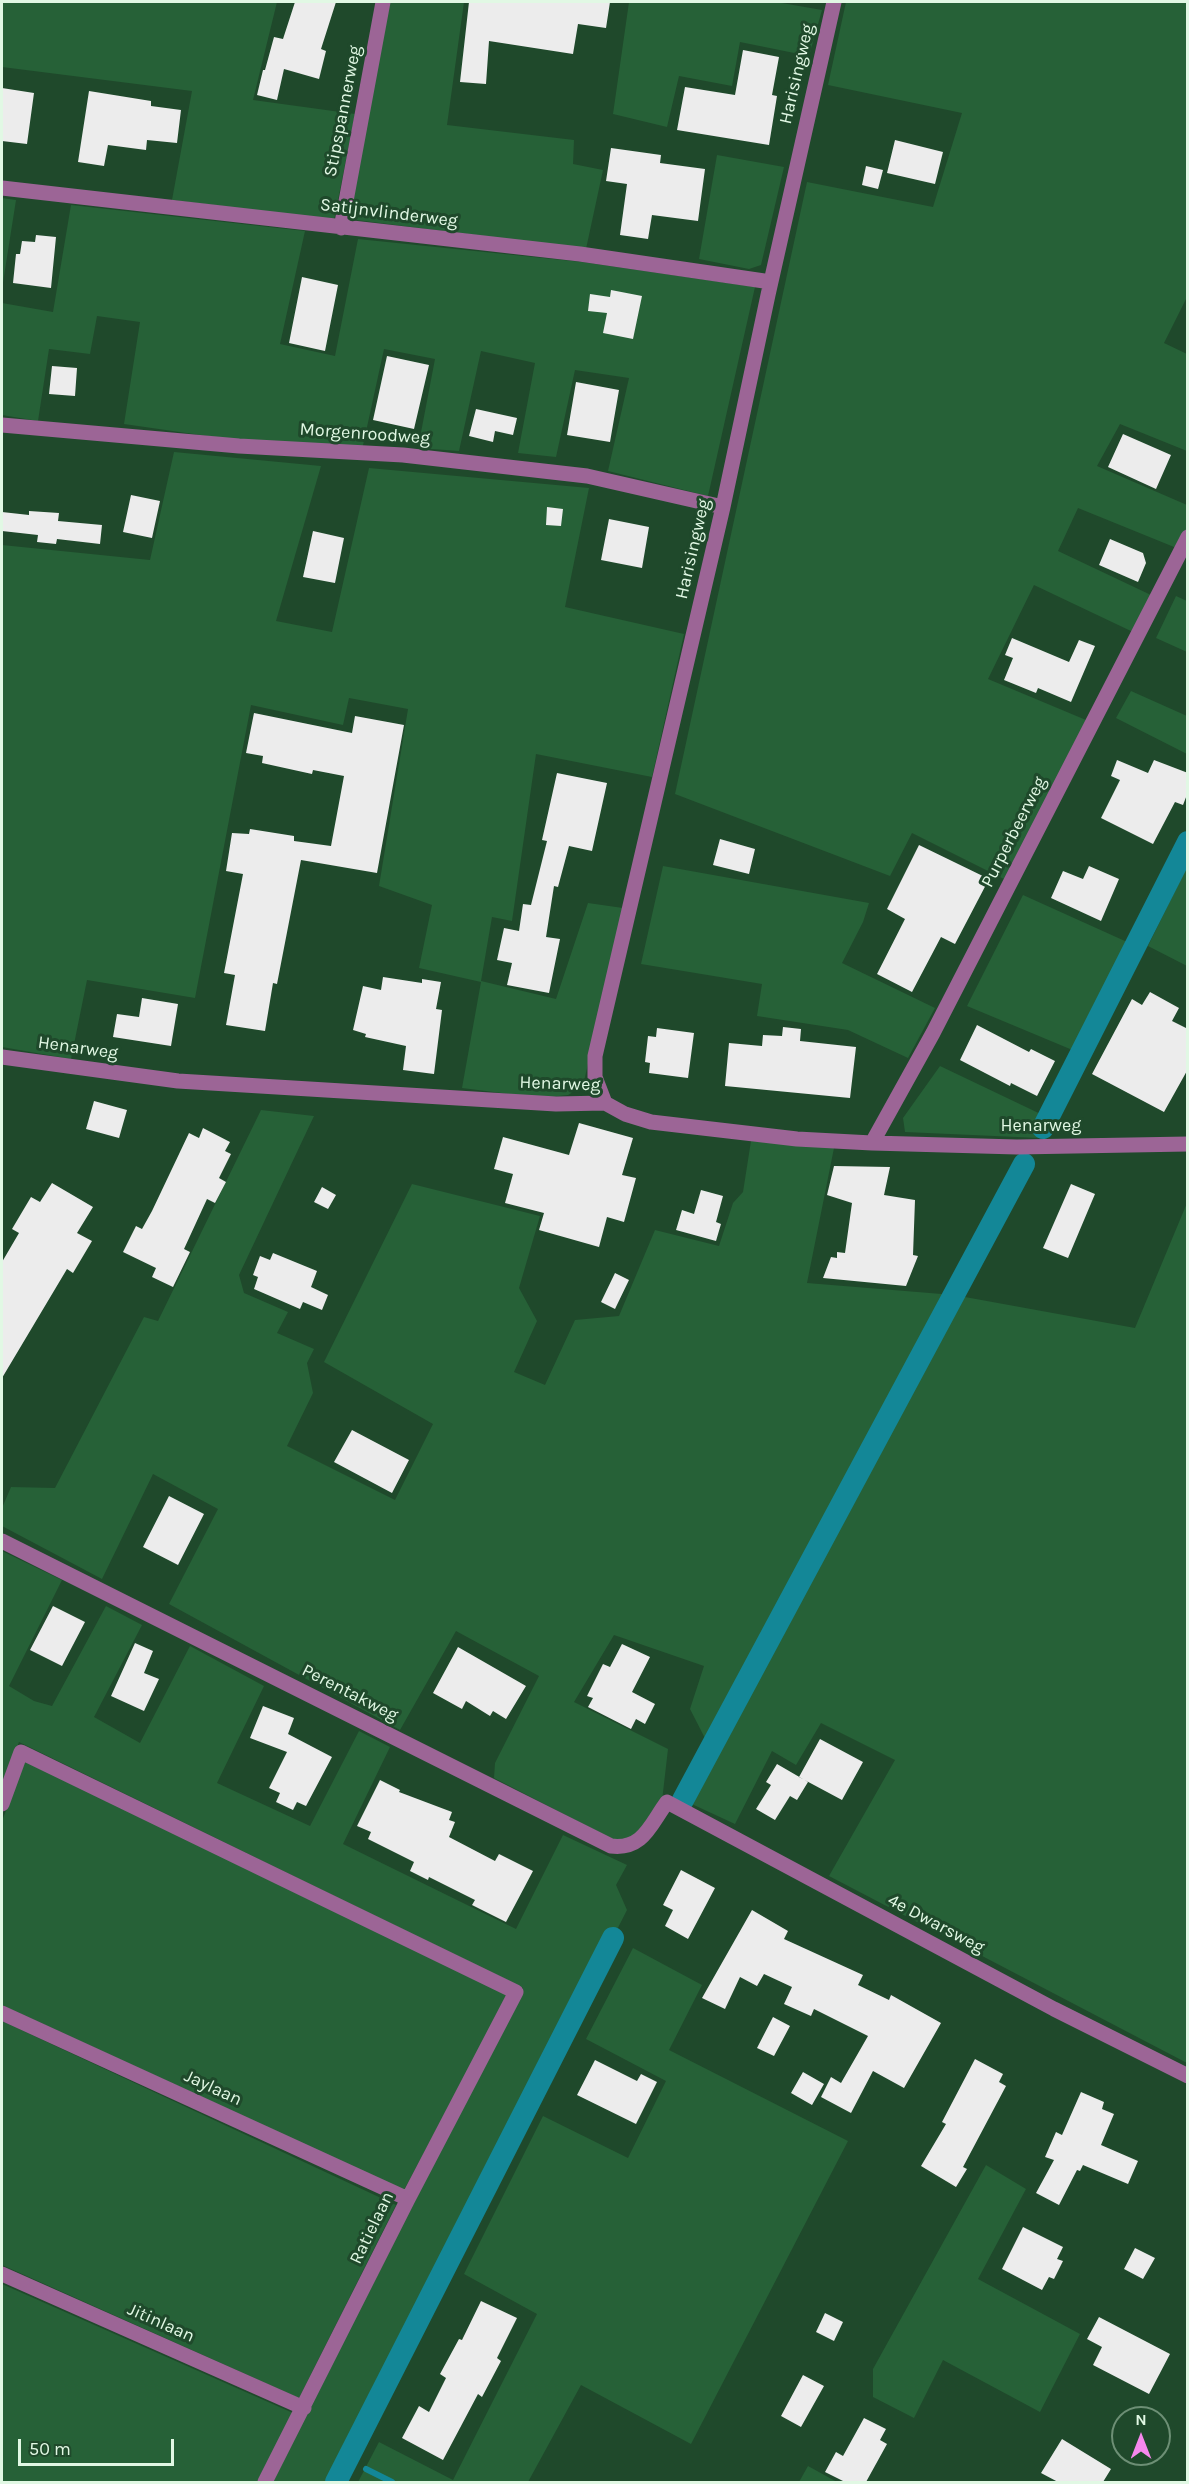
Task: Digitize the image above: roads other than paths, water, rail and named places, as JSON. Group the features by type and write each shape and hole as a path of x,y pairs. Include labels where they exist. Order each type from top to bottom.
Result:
{"street":[{"name":"Stipspannerweg","path":"341,228 383,2"},
{"name":"Harisingweg","path":"605,1102 596,1077 595,1056 723,507 834,2"},
{"name":"Satijnvlinderweg","path":"2,188 580,254 771,282"},
{"name":"Morgenroodweg","path":"2,425 239,446 404,455 587,476 723,507"},
{"name":"Purperbeerweg","path":"872,1143 933,1033 1188,537"},
{"name":"Henarweg","path":"2,1057 178,1081 556,1104 605,1102 626,1114 651,1122 797,1139 1017,1147 1188,1144"},
{"name":"Perentakweg","path":"2,1541 611,1846 631,1846 640,1840 667,1802"},
{"name":"Ratielaan","path":"2,1804 21,1752 516,1992 265,2482"},
{"name":"4e Dwarsweg","path":"667,1802 1054,2009 1188,2076"},
{"name":"Jaylaan","path":"2,2013 408,2199"},
{"name":"Jitinlaan","path":"2,2274 304,2408"}],"waterway":[{"path":"1043,1128 1188,842"},
{"path":"683,1800 1024,1164"},
{"path":"336,2482 613,1938"},
{"path":"366,2469 392,2482"}]}
